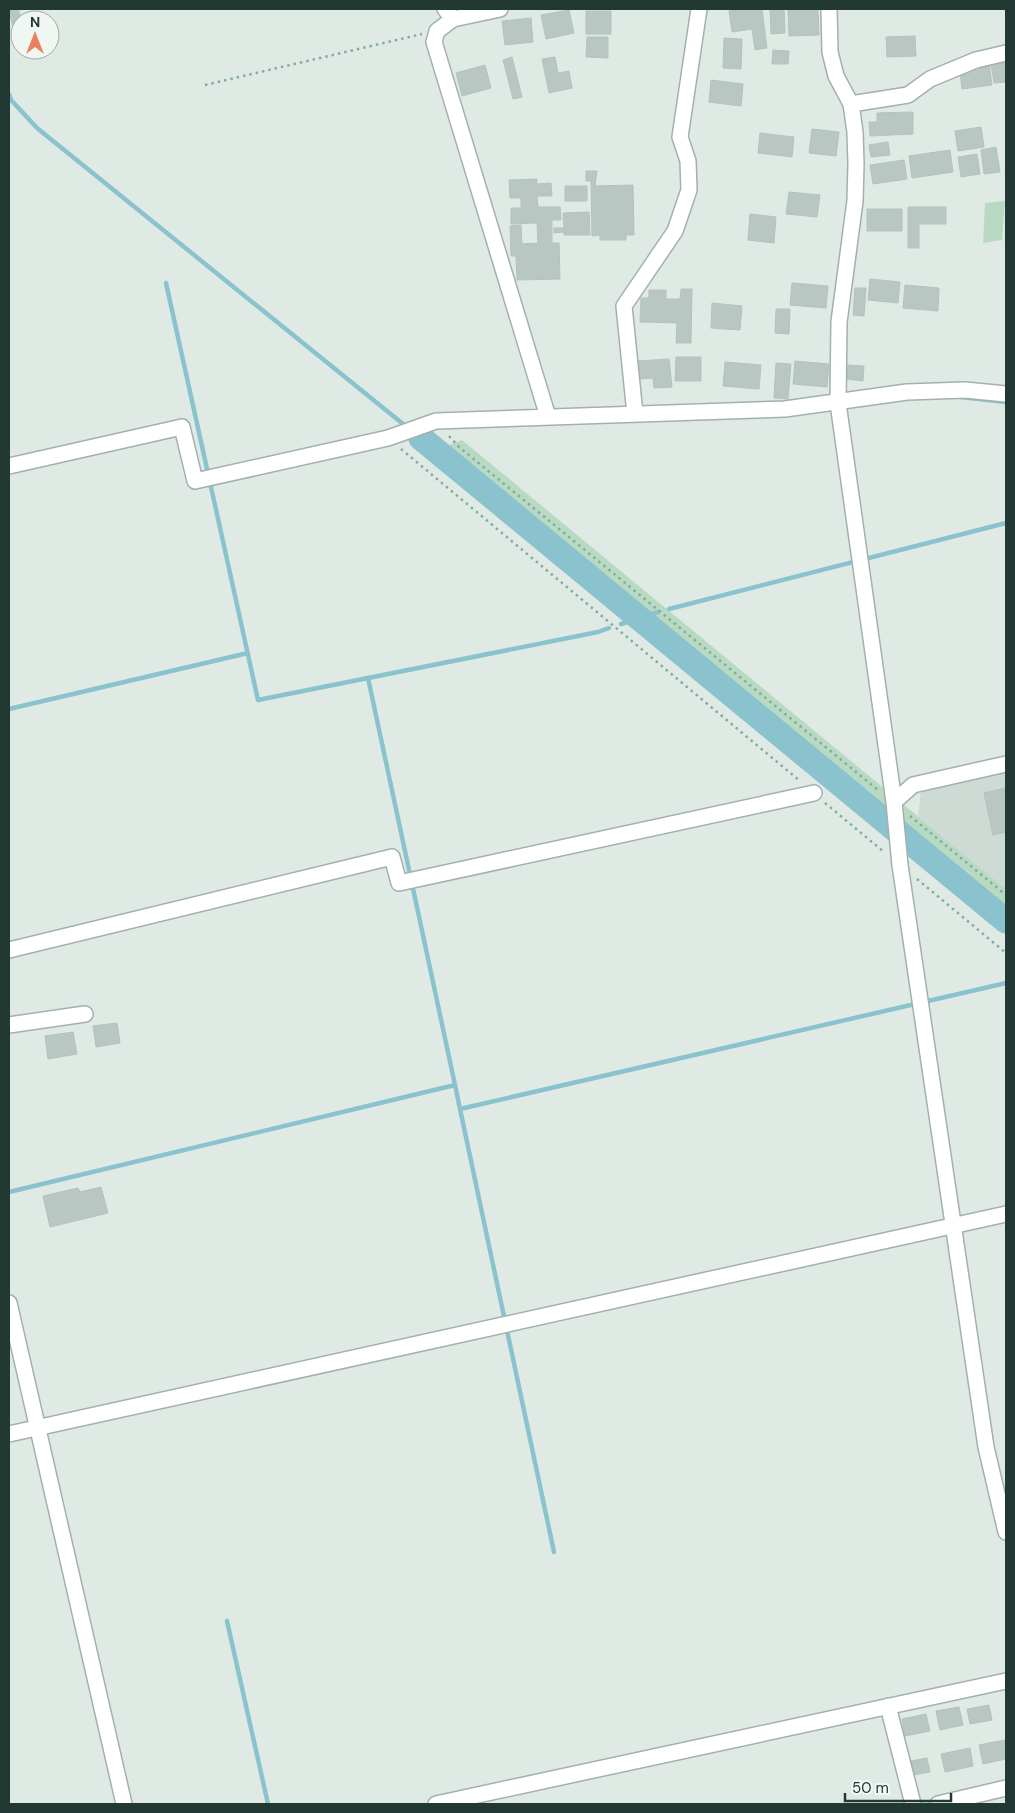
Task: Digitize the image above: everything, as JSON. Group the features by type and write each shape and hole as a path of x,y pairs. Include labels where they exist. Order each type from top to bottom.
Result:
{"street":[{"path":"500,9 449,14 437,31 434,42 548,417"},
{"path":"635,414 624,306 675,231 689,190 688,161 680,137 699,9"},
{"path":"829,9 830,52 836,76 851,104 855,132 855,201 840,322 838,403 894,802 900,865 953,1226 986,1447 1006,1532"},
{"path":"851,104 908,95 930,79 976,60 1006,53"},
{"path":"9,466 182,427 194,481 388,438 436,421 785,409 907,392 966,390 1006,394"},
{"path":"894,802 913,785 1006,764"},
{"path":"9,950 392,857 399,883 814,793"},
{"path":"9,1025 84,1014"},
{"path":"9,1434 1006,1214"},
{"path":"9,1303 36,1428 124,1804"},
{"path":"436,1804 1006,1681"},
{"path":"888,1706 913,1804"},
{"path":"942,1804 1006,1788"}],"path":[{"path":"205,85 437,31"},
{"path":"436,421 459,447 1006,895"},
{"path":"388,438 1006,952"}],"shaded area":[{"path":"1006,773 1006,889 918,816 921,791"}],"green space":[{"path":"1005,201 1002,240 983,243 985,203"},
{"path":"462,440 1006,889 1006,905 446,446"}],"building":[{"path":"762,9 767,48 755,50 752,29 732,32 729,11"},
{"path":"770,9 784,9 785,33 771,34"},
{"path":"818,9 819,35 789,36 788,10"},
{"path":"569,10 574,33 546,39 541,15"},
{"path":"586,11 611,11 611,34 586,34"},
{"path":"531,18 533,42 505,45 502,21"},
{"path":"915,36 916,56 887,57 886,37"},
{"path":"587,37 608,37 608,58 586,57"},
{"path":"724,38 742,39 741,69 723,68"},
{"path":"773,50 789,51 788,64 772,64"},
{"path":"512,57 522,97 513,99 503,60"},
{"path":"555,57 558,73 569,71 572,88 549,93 542,59"},
{"path":"1006,62 1006,82 994,83 991,64"},
{"path":"989,63 992,85 962,89 960,72"},
{"path":"485,65 491,88 462,96 456,73"},
{"path":"711,80 743,84 741,106 709,102"},
{"path":"913,112 913,134 870,136 869,122 877,122 877,113"},
{"path":"981,127 984,147 958,151 955,131"},
{"path":"812,129 839,132 836,156 809,153"},
{"path":"760,133 794,137 792,157 758,153"},
{"path":"888,142 890,155 871,157 869,145"},
{"path":"996,147 1000,172 984,174 981,150"},
{"path":"950,150 953,172 912,178 909,156"},
{"path":"977,154 980,174 961,177 958,157"},
{"path":"904,160 907,179 873,184 870,165"},
{"path":"586,171 597,171 595,186 633,185 634,235 626,235 626,240 600,240 600,235 592,236 591,181 586,181"},
{"path":"537,179 537,184 551,183 552,196 537,196 538,207 560,207 561,220 552,220 552,243 559,243 560,279 517,280 516,256 511,256 510,226 521,225 522,244 538,243 537,223 511,224 511,208 521,208 521,198 510,198 509,180"},
{"path":"565,186 587,186 587,201 565,201"},
{"path":"789,192 820,195 817,217 786,214"},
{"path":"908,207 946,207 946,224 919,224 919,248 908,248"},
{"path":"867,209 902,209 902,231 867,231"},
{"path":"589,212 590,235 564,235 564,232 554,233 554,228 564,228 563,213"},
{"path":"750,214 776,217 774,243 748,240"},
{"path":"870,279 900,282 898,303 868,300"},
{"path":"792,283 828,286 826,308 790,305"},
{"path":"905,285 939,288 938,311 903,308"},
{"path":"855,288 866,288 864,316 853,315"},
{"path":"681,289 692,289 691,343 676,343 677,323 640,322 641,298 649,298 649,290 666,290 666,299 680,299"},
{"path":"712,303 742,306 740,330 711,328"},
{"path":"776,309 790,309 789,334 775,333"},
{"path":"676,357 701,357 701,381 675,381"},
{"path":"669,359 672,387 654,388 653,378 639,379 638,361"},
{"path":"795,361 829,364 827,387 793,384"},
{"path":"725,362 761,365 759,389 723,386"},
{"path":"776,363 791,364 788,399 774,398"},
{"path":"848,365 864,366 863,381 847,379"},
{"path":"1006,788 1006,832 993,835 984,793"},
{"path":"117,1023 120,1043 96,1047 93,1026"},
{"path":"73,1032 77,1054 48,1059 45,1036"},
{"path":"101,1187 108,1213 50,1227 43,1196 78,1188 80,1192"},
{"path":"989,1705 992,1720 970,1724 967,1709"},
{"path":"959,1707 963,1725 940,1730 936,1711"},
{"path":"926,1714 930,1731 905,1736 902,1719"},
{"path":"1005,1740 1006,1759 983,1764 979,1745"},
{"path":"970,1748 973,1766 945,1772 941,1754"},
{"path":"927,1758 930,1772 913,1775 911,1761"}],"waterway":[{"path":"9,94 11,100 37,128 408,428"},
{"path":"166,283 258,700 598,632 609,628"},
{"path":"961,397 1006,402"},
{"path":"414,433 421,438"},
{"path":"421,438 1006,921"},
{"path":"669,609 1006,523"},
{"path":"621,624 658,612"},
{"path":"9,709 248,653"},
{"path":"368,678 455,1085"},
{"path":"9,1192 455,1085 460,1109 1006,983"},
{"path":"460,1109 554,1552"},
{"path":"227,1621 268,1804"}]}
